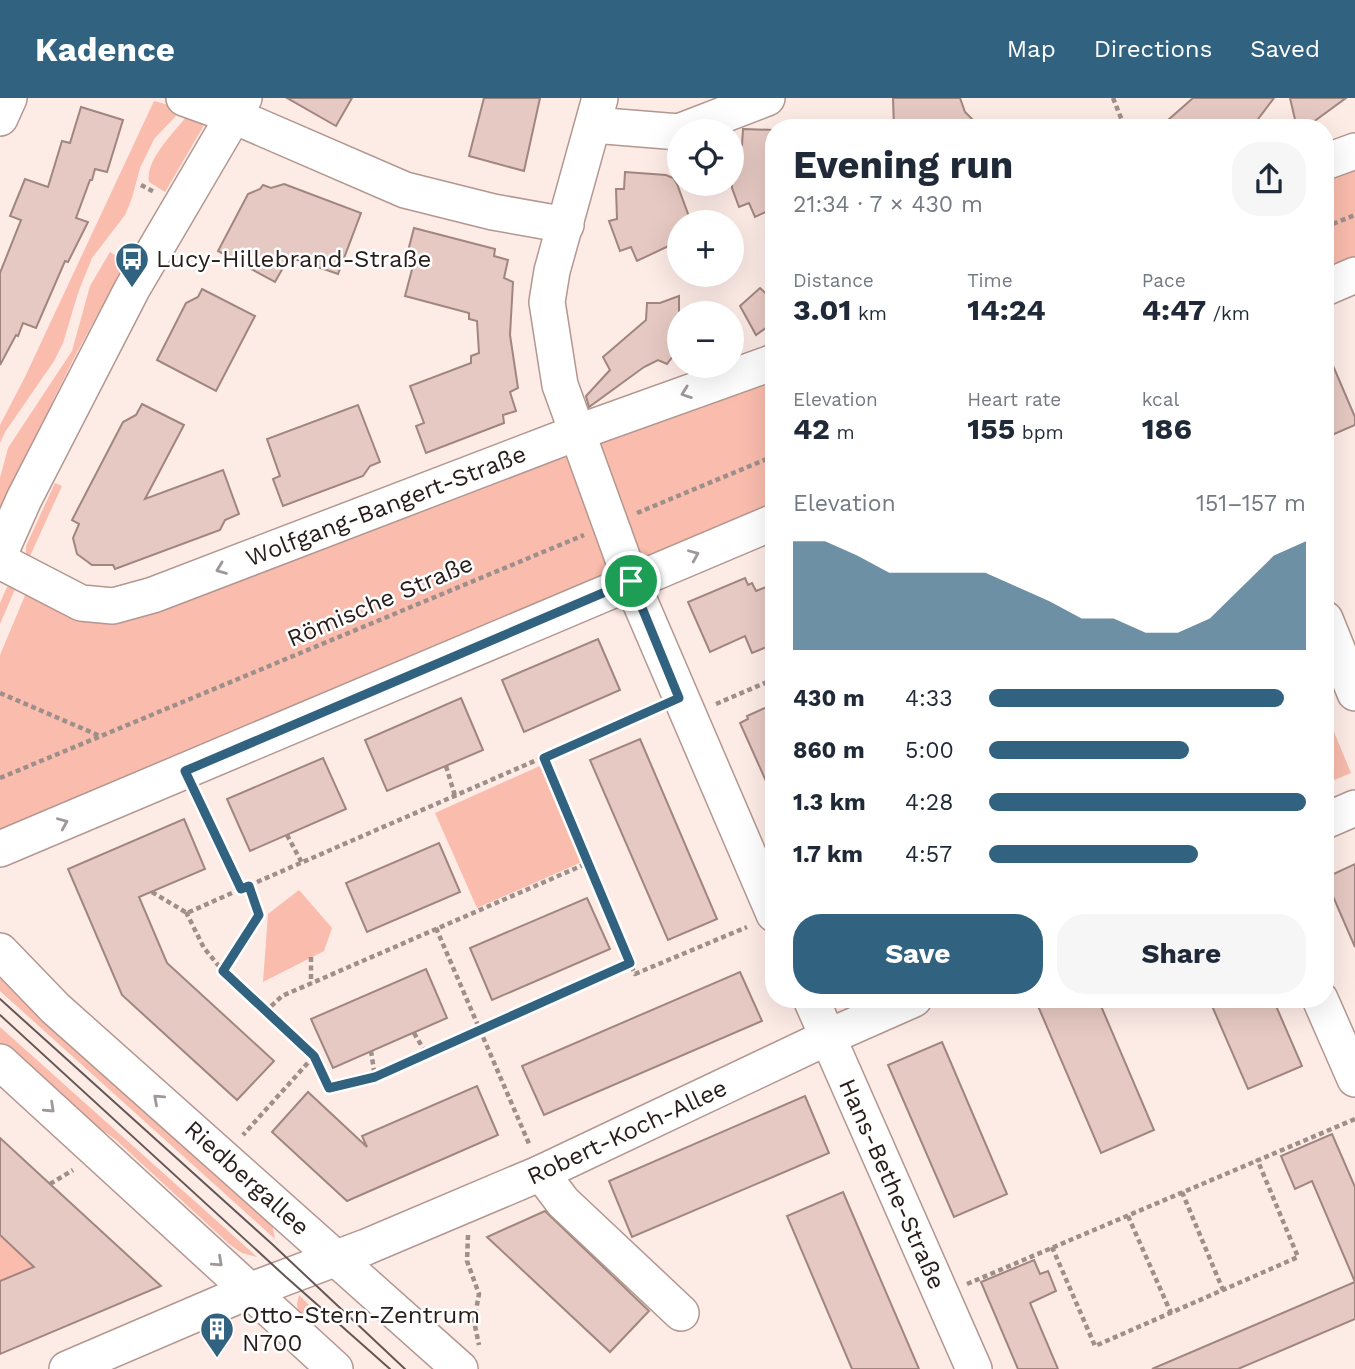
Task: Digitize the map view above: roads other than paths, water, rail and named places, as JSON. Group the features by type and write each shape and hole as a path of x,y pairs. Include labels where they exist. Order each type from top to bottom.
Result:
{"street":[{"path":"0,117 9,98"},
{"path":"184,98 239,107 405,190 493,212 566,226"},
{"path":"713,119 766,98"},
{"path":"0,553 24,499 132,289 239,107"},
{"path":"667,129 596,111 552,271 547,302 560,385 576,433 631,581 683,707 761,920"},
{"path":"1334,159 1355,151"},
{"path":"1334,284 1355,275"},
{"name":"Wolfgang-Bangert-Straße","path":"0,561 81,603 113,606 153,595 576,433 765,365"},
{"path":"0,849 765,526"},
{"path":"1334,642 1355,693"},
{"path":"1334,817 1355,808"},
{"name":"Riedbergallee","path":"0,950 55,1008 337,1258 470,1359"},
{"name":"Riedbergallee","path":"0,966 35,987"},
{"name":"Hans-Bethe-Straße","path":"815,1008 974,1369"},
{"name":"Robert-Koch-Allee","path":"67,1369 249,1291 337,1258 541,1173 894,1008"},
{"path":"1324,1008 1355,1079"},
{"path":"0,1062 335,1369"},
{"path":"541,1173 563,1202 681,1312"}],"tram line":[{"path":"0,999 272,1244 405,1369"},
{"path":"0,1015 390,1369"}],"place":[{"name":"Lucy-Hillebrand-Straße","path":"132,289"},
{"name":"Otto-Stern-Zentrum N700","path":"217,1359"}]}
